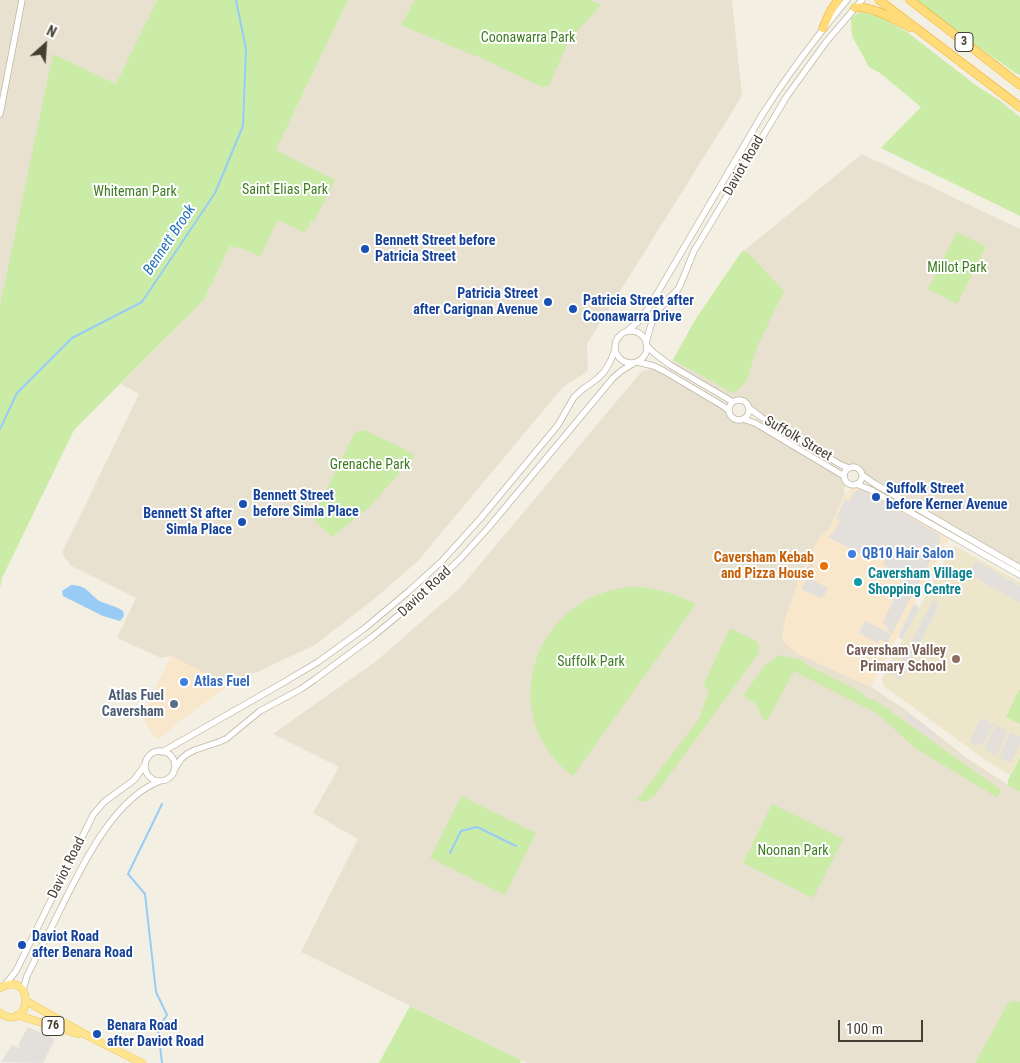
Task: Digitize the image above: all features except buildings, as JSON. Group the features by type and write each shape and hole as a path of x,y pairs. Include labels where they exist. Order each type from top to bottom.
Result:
{"highway":[{"path":"823,28 838,0"},
{"name":"3","path":"879,0 1020,107"},
{"name":"3","path":"910,0 1020,84"},
{"path":"855,8 872,9 923,34"}],"main road":[{"path":"1,987 15,985 23,990 26,1001"},
{"name":"76","path":"17,1015 24,1010 26,1001 90,1038 142,1063"},
{"name":"76","path":"0,1013 9,1016 17,1015 90,1038"}],"street":[{"path":"0,114 22,0"},
{"name":"Daviot Road","path":"627,332 648,309 762,114 794,66 847,0"},
{"name":"Daviot Road","path":"646,344 654,316 679,288 694,251 776,113 817,54 862,0"},
{"path":"631,331 642,336 646,344 656,355 670,365 733,402 742,401 747,404 748,415 740,420 735,419 723,406 664,371 654,366 622,362 617,357 614,346 617,339 627,332 631,331"},
{"path":"636,363 644,357 646,344"},
{"name":"Daviot Road","path":"162,752 318,662 365,628 410,591 485,514 558,425 574,397 604,372 615,350"},
{"name":"Daviot Road","path":"174,770 181,759 188,754 226,739 260,710 308,685 372,638 406,610 439,580 479,538 613,378 636,363"},
{"path":"729,411 733,402"},
{"name":"Suffolk Street","path":"748,408 849,468"},
{"name":"Suffolk Street","path":"743,419 755,423 844,476"},
{"path":"862,475 861,481 856,484 848,484 845,481 845,471 853,467 859,469 862,475 882,489 1020,568"},
{"path":"856,484 871,490 1020,576"},
{"path":"162,752 170,756 174,770 169,778 160,781 151,778 145,765 149,756 162,752"},
{"name":"Daviot Road","path":"1,987 16,970 93,815 104,802 134,780 145,765"},
{"name":"Daviot Road","path":"23,990 27,976 78,874 97,842 132,798 144,788 160,781"}],"shaded area":[{"path":"0,0 157,0 116,85 54,55 0,318"},
{"path":"348,0 732,0 742,96 587,344 588,371 563,387 417,562 379,595 315,645 229,685 171,656 161,658 117,638 136,598 71,566 62,553 139,394 121,384 204,300"},
{"path":"862,154 1020,229 1020,568 862,475 857,468 849,468 742,401 733,402 670,365 695,320 740,254"},
{"path":"654,366 729,411 735,419 743,419 755,423 844,477 844,496 829,529 796,653 871,687 903,708 967,758 1020,792 1020,1063 527,1063 301,952 358,839 313,813 339,767 273,734 375,662 460,588 642,371 652,369"},
{"path":"856,484 950,536 871,687 796,653 783,642 782,637 785,619 798,578 820,536 829,529 844,496"},
{"path":"858,490 865,491 940,535 941,540 887,643 879,639 877,643 859,633 865,621 891,634 883,622 906,577 883,565 885,559 871,553 859,553 828,537 840,520 836,518 845,499 849,501 854,492"},
{"name":"Caversham Valley Primary School","path":"955,546 1020,582 1020,755 1010,775 984,759 884,686 882,679 951,548"},
{"path":"813,556 817,558 807,577 828,588 822,599 801,589 807,579 802,577"},
{"path":"976,561 1020,586 1020,603 969,574"},
{"path":"934,598 939,605 899,680 894,675"},
{"path":"914,604 919,609 903,639 901,639 898,637"},
{"path":"171,656 229,685 177,723 159,739 152,735 142,716"},
{"path":"908,714 937,736 936,739 933,739 906,719"},
{"path":"981,718 994,724 982,746 977,744 975,746 969,742"},
{"path":"996,725 1008,731 996,756 984,749"},
{"path":"1010,732 1020,737 1020,744 1011,763 999,757"},
{"path":"28,1027 55,1039 43,1063 1,1062 12,1045 22,1049 18,1045"}],"green space":[{"name":"Whiteman Park","path":"157,0 348,0 276,150 335,180 314,222 311,221 305,233 278,220 260,257 247,250 230,246 204,300 74,430 2,578 0,588 0,306 53,54 116,84"},
{"name":"Coonawarra Park","path":"415,0 590,0 601,5 569,40 549,86 542,87 479,57 401,25"},
{"path":"912,0 1020,0 1020,75 1014,72"},
{"path":"860,12 878,16 907,32 1020,117 1020,216 881,148 921,107 880,73 869,67 852,36 851,18"},
{"name":"Millot Park","path":"957,232 986,247 957,304 928,289"},
{"path":"744,250 784,291 757,347 747,380 733,393 673,360 695,320"},
{"name":"Grenache Park","path":"364,430 405,449 415,456 369,507 332,537 314,520 315,513 354,434"},
{"name":"Suffolk Park","path":"631,587 665,591 696,604 573,776 549,751 535,722 531,692 536,662 549,634 570,611 597,595"},
{"path":"730,628 756,641 759,645 758,654 655,795 647,801 636,801 699,719 709,690 703,686"},
{"path":"780,655 804,661 805,664 864,694 863,696 871,700 873,699 1001,790 998,798 915,748 877,713 794,671 767,721 756,705 743,696 765,665"},
{"path":"1020,690 1020,724 1006,717"},
{"path":"1020,757 1020,792 1008,785 1008,780"},
{"path":"461,796 536,833 505,895 430,858"},
{"name":"Noonan Park","path":"772,804 843,839 813,898 743,863"},
{"path":"1011,1001 1020,1002 1020,1063 975,1063 1007,1005"},
{"path":"410,1006 521,1060 520,1063 379,1063"}],"water":[{"path":"71,585 84,588 98,600 117,607 123,611 124,616 120,621 103,616 63,596 62,591"}],"waterway":[{"name":"Bennett Brook","path":"0,429 17,393 72,338 142,302 215,193 243,126 246,49 236,0"},
{"path":"162,804 128,874 145,894 156,992 167,1015 158,1028 162,1063"},
{"path":"450,853 461,831 477,827 516,846"}],"place":[{"name":"Bennett Street before Patricia Street","path":"365,249"},
{"name":"Patricia Street after Carignan Avenue","path":"548,302"},
{"name":"Patricia Street after Coonawarra Drive","path":"573,309"},
{"name":"Suffolk Street before Kerner Avenue","path":"876,497"},
{"name":"Bennett Street before Simla Place","path":"243,504"},
{"name":"Bennett St after Simla Place","path":"242,522"},
{"name":"QB10 Hair Salon","path":"852,554"},
{"name":"Caversham Kebab and Pizza House","path":"824,566"},
{"name":"Caversham Village Shopping Centre","path":"858,582"},
{"name":"Caversham Valley Primary School","path":"956,659"},
{"name":"Atlas Fuel","path":"184,682"},
{"name":"Atlas Fuel Caversham","path":"174,704"},
{"name":"Daviot Road after Benara Road","path":"22,945"},
{"name":"Benara Road after Daviot Road","path":"97,1034"}],"park label":[{"name":"Saint Elias Park","path":"285,190"}]}
